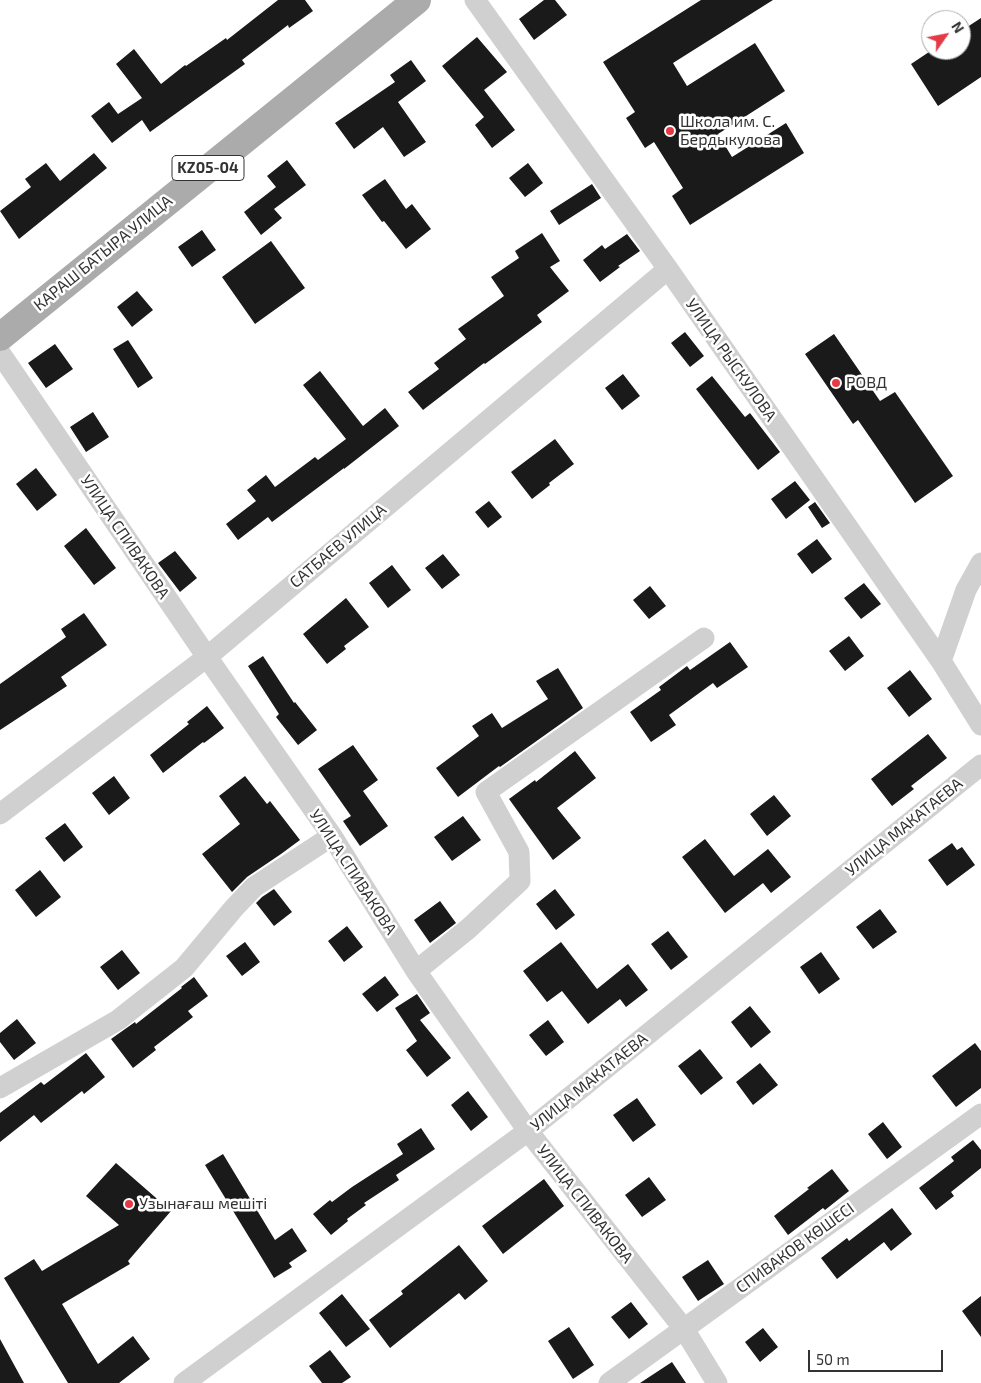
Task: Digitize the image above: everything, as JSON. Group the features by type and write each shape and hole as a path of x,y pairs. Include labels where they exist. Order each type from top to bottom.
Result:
{"main road":[{"name":"КАРАШ БАТЫРА УЛИЦА","path":"0,337 417,0"}],"street":[{"name":"УЛИЦА РЫСКУЛОВА","path":"475,0 668,269 941,661 981,724"},
{"name":"САТБАЕВ УЛИЦА","path":"0,814 206,657 668,269"},
{"name":"УЛИЦА СПИВАКОВА","path":"0,353 206,657 332,836 416,970 528,1131 684,1328 717,1383"},
{"path":"941,661 966,590 981,563"},
{"path":"416,970 468,929 520,881 519,852 486,792 704,638"},
{"name":"УЛИЦА МАКАТАЕВА","path":"184,1383 528,1131 981,765"},
{"path":"0,1088 118,1020 184,968 254,887 332,836"},
{"name":"СПИВАКОВ КӨШЕСІ","path":"610,1383 981,1114"}],"building":[{"path":"278,0 305,0 313,11 289,28 288,25 242,60 245,64 150,132 142,120 112,143 91,116 109,102 118,114 142,98 116,64 134,49 161,84 185,65 226,38 227,40"},
{"path":"544,0 555,0 567,15 534,40 519,19"},
{"path":"701,0 773,0 673,63 687,86 755,43 785,91 718,134 732,157 786,123 804,153 690,225 672,196 683,188 654,142 645,148 626,118 635,112 603,62"},
{"path":"981,18 981,77 938,106 911,64 921,57 921,60 971,60 971,24"},
{"path":"477,37 507,72 484,90 515,130 492,148 475,125 484,117 442,66"},
{"path":"411,60 426,81 398,102 426,142 404,157 383,127 354,149 335,123 395,82 390,75"},
{"path":"94,153 107,168 19,239 0,211 31,187 25,179 46,163 60,181"},
{"path":"287,160 306,185 274,209 282,218 261,235 244,212 276,187 267,176"},
{"path":"528,163 543,183 525,197 509,178"},
{"path":"385,179 406,209 412,204 431,229 406,249 384,221 382,222 362,195"},
{"path":"592,184 601,198 559,225 550,211"},
{"path":"202,230 216,250 192,267 178,247"},
{"path":"542,233 560,261 550,267 569,291 537,315 542,322 484,363 423,410 408,392 439,369 434,363 466,339 458,329 504,296 491,277 519,258 515,251"},
{"path":"627,234 640,251 618,266 620,267 600,282 583,260 602,245 605,249"},
{"path":"271,241 305,288 255,324 222,277"},
{"path":"137,291 153,310 132,327 117,307"},
{"path":"685,332 704,356 690,367 671,343"},
{"path":"834,334 880,401 895,392 953,476 915,503 858,420 853,424 805,354"},
{"path":"128,340 153,378 138,388 113,349"},
{"path":"55,344 73,369 46,388 28,363"},
{"path":"320,371 363,426 385,408 399,426 272,522 268,517 238,540 226,524 256,501 247,490 266,475 275,487 315,457 318,460 346,439 303,385"},
{"path":"623,374 640,396 622,410 605,388"},
{"path":"712,376 745,417 750,413 780,452 758,470 696,389"},
{"path":"93,412 109,437 86,452 70,427"},
{"path":"555,439 574,464 532,499 511,472"},
{"path":"36,468 57,495 37,511 16,484"},
{"path":"795,481 810,500 786,519 771,499"},
{"path":"489,501 502,517 488,528 475,512"},
{"path":"815,502 830,523 822,528 808,507"},
{"path":"86,528 116,568 94,585 64,546"},
{"path":"817,539 832,559 812,574 797,554"},
{"path":"175,551 197,578 180,592 158,563"},
{"path":"443,554 460,575 442,589 425,568"},
{"path":"392,565 411,590 388,608 369,583"},
{"path":"864,583 881,604 861,619 844,598"},
{"path":"650,586 666,606 649,619 633,600"},
{"path":"346,598 369,627 344,646 346,649 327,664 303,634"},
{"path":"84,613 107,645 61,677 67,686 0,730 0,684 66,637 61,629"},
{"path":"849,636 864,656 845,671 829,651"},
{"path":"730,642 748,667 717,688 713,683 669,715 676,725 651,742 630,712 661,690 659,687 687,666 690,670"},
{"path":"263,656 294,703 317,730 298,745 276,717 279,714 248,666"},
{"path":"558,668 583,708 458,797 436,768 479,736 472,726 492,713 502,728 548,699 536,681"},
{"path":"910,670 932,699 909,717 887,688"},
{"path":"207,706 224,728 163,773 150,755 189,724 187,722"},
{"path":"928,734 947,758 911,786 914,789 892,806 871,779"},
{"path":"353,745 378,780 363,791 388,826 360,846 343,821 351,816 318,769"},
{"path":"575,751 596,778 557,808 581,838 553,860 509,799 535,780 536,782"},
{"path":"114,776 130,798 109,815 92,793"},
{"path":"245,776 267,804 270,801 300,840 247,877 232,892 202,854 240,824 219,796"},
{"path":"774,795 791,816 767,836 750,814"},
{"path":"463,816 481,840 452,861 434,837"},
{"path":"65,823 83,847 64,862 45,838"},
{"path":"705,839 734,876 768,849 791,877 771,893 763,883 725,913 682,857"},
{"path":"952,843 957,850 962,847 975,865 947,886 928,860"},
{"path":"40,870 61,897 36,917 15,890"},
{"path":"274,889 292,912 274,926 256,903"},
{"path":"555,889 575,915 556,930 536,904"},
{"path":"440,901 456,923 430,943 414,920"},
{"path":"880,909 897,932 873,949 856,927"},
{"path":"347,926 363,947 344,962 328,941"},
{"path":"668,931 688,957 671,970 651,944"},
{"path":"245,942 260,962 242,976 226,956"},
{"path":"561,942 597,989 628,964 648,990 626,1007 620,999 588,1024 562,991 547,1002 523,971"},
{"path":"122,950 140,973 118,990 100,967"},
{"path":"821,952 840,979 819,994 800,967"},
{"path":"385,976 399,995 377,1012 362,994"},
{"path":"194,977 208,996 188,1011 193,1017 154,1047 156,1050 133,1068 111,1039 135,1022 136,1024"},
{"path":"417,994 430,1013 420,1020 451,1058 427,1077 406,1050 417,1041 395,1008"},
{"path":"750,1006 771,1032 751,1048 731,1022"},
{"path":"17,1019 36,1043 14,1060 0,1042 0,1033"},
{"path":"548,1020 564,1042 546,1056 529,1035"},
{"path":"975,1043 981,1051 981,1088 956,1107 932,1076"},
{"path":"700,1049 723,1078 701,1095 678,1066"},
{"path":"86,1053 105,1077 84,1094 82,1091 41,1123 34,1115 0,1142 0,1113 41,1082 44,1085"},
{"path":"760,1063 778,1085 753,1105 736,1082"},
{"path":"468,1091 488,1117 471,1131 451,1105"},
{"path":"637,1098 656,1125 633,1142 613,1115"},
{"path":"883,1122 902,1147 887,1159 868,1134"},
{"path":"421,1128 435,1149 396,1175 399,1180 364,1203 366,1205 347,1219 348,1221 331,1235 313,1214 330,1200 332,1202 403,1154 397,1144"},
{"path":"973,1140 981,1150 981,1168 951,1192 954,1196 936,1210 919,1188 954,1161 951,1157"},
{"path":"223,1154 275,1240 292,1228 307,1251 289,1263 292,1267 274,1278 205,1165"},
{"path":"116,1163 171,1211 128,1261 130,1264 62,1304 98,1364 133,1336 150,1359 119,1383 68,1383 4,1278 34,1259 42,1271 119,1225 86,1196"},
{"path":"832,1169 849,1191 788,1235 774,1216"},
{"path":"649,1177 666,1200 642,1217 625,1195"},
{"path":"544,1179 564,1206 503,1254 482,1226"},
{"path":"892,1208 912,1234 891,1251 884,1242 837,1279 821,1258 847,1238 849,1241"},
{"path":"459,1245 488,1281 465,1300 459,1293 390,1348 369,1320 403,1294 401,1291"},
{"path":"708,1260 724,1284 698,1301 682,1277"},
{"path":"342,1294 370,1329 346,1347 319,1313"},
{"path":"981,1296 981,1337 962,1311"},
{"path":"631,1302 648,1324 629,1339 611,1317"},
{"path":"569,1327 594,1365 573,1379 548,1341"},
{"path":"763,1328 778,1347 760,1362 745,1342"},
{"path":"0,1339 24,1383 0,1383"},
{"path":"330,1350 351,1377 342,1383 322,1383 309,1366"},
{"path":"672,1362 686,1383 640,1383"}],"place":[{"name":"Школа им. С. Бердыкулова","path":"670,131"},
{"name":"РОВД","path":"836,383"},
{"name":"Узынағаш мешіті","path":"129,1204"}]}
